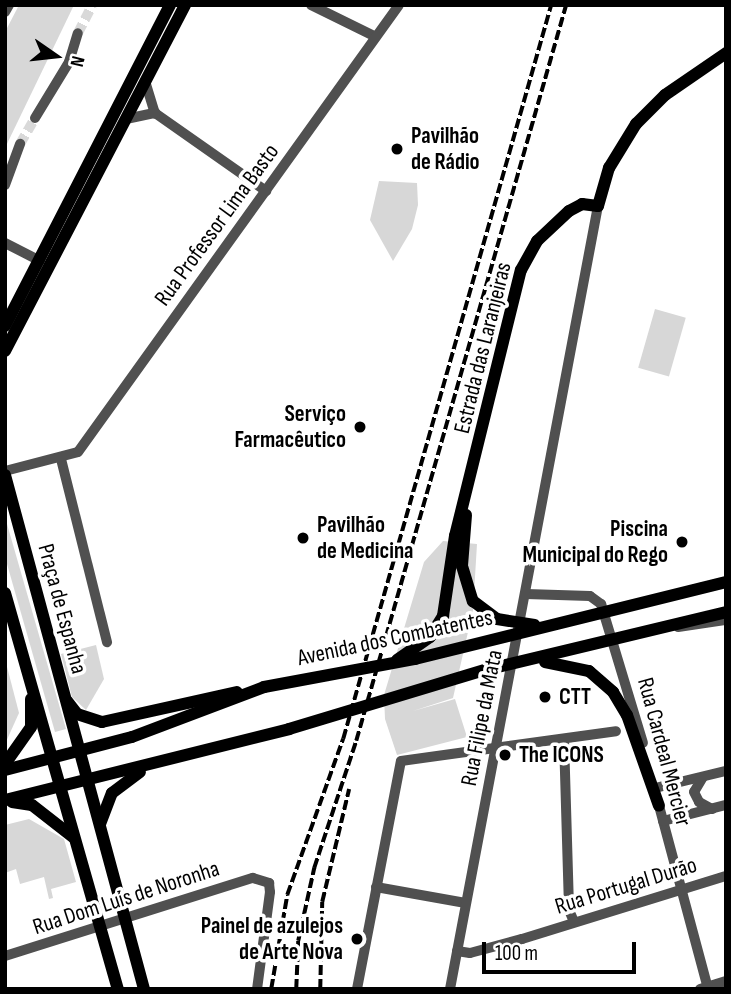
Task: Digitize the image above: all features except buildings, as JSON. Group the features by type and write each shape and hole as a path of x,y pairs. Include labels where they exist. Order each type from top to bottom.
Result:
{"main road":[{"path":"5,326 170,5"},
{"path":"5,351 186,5"},
{"path":"598,206 609,168 636,124 665,95 726,53"},
{"path":"112,121 126,118"},
{"name":"Estrada das Laranjeiras","path":"460,537 522,270 537,241 569,211 582,204 598,206"},
{"name":"Praça de Espanha","path":"5,473 85,780 145,989"},
{"path":"5,508 24,549"},
{"path":"460,537 464,584 480,608 509,623 549,626"},
{"path":"391,663 423,643 439,624 460,537"},
{"name":"Avenida dos Combatentes","path":"78,753 264,687 391,663 726,582"},
{"path":"5,593 118,989"},
{"path":"5,801 149,767 289,729 485,670 534,661 726,612"},
{"path":"534,661 568,664 598,677 627,715 659,806"},
{"path":"5,764 31,727 29,681"},
{"path":"61,688 74,711 102,722 264,687"},
{"path":"5,770 78,753"},
{"path":"100,833 102,811 111,793 149,767"},
{"path":"5,801 32,805 63,825 75,840"}],"street":[{"path":"5,12 9,5"},
{"path":"312,5 376,37"},
{"name":"Rua Professor Lima Basto","path":"5,473 78,452 399,5"},
{"path":"35,118 69,62 78,33"},
{"path":"145,81 155,113 266,191"},
{"path":"126,118 155,113"},
{"path":"5,185 20,144"},
{"name":"Rua Filipe da Mata","path":"450,989 598,206"},
{"path":"5,243 40,261"},
{"path":"61,459 107,642"},
{"name":"Rua Cardeal Mercier","path":"526,594 590,596 601,604 659,806 704,988"},
{"path":"667,628 726,620"},
{"path":"357,989 401,761 616,732"},
{"path":"564,739 569,910 574,922"},
{"path":"654,788 726,771"},
{"path":"703,776 694,792 699,802 712,809"},
{"path":"663,821 726,805"},
{"name":"Rua Portugal Durão","path":"457,951 470,953 726,876"},
{"name":"Rua Dom Luís de Noronha","path":"5,957 259,880 269,883 270,892 257,989"},
{"path":"376,887 467,903"},
{"path":"704,988 726,981"}],"shaded area":[{"path":"19,5 74,5 5,148 5,32"},
{"path":"379,181 417,183 418,205 412,229 393,261 370,220"},
{"path":"655,309 686,318 669,376 638,368"},
{"path":"5,517 66,729 55,732 5,557"},
{"path":"443,541 477,544 473,610 453,698 413,711 455,699 467,737 397,755 385,719 384,695 424,562"},
{"path":"96,645 104,679 86,710 72,697 61,654"},
{"path":"5,659 19,713 5,744"},
{"path":"29,819 64,839 76,882 51,889 53,898 49,899 44,877 20,884 16,869 5,873 5,825"}],"tunnel":[{"path":"78,33 92,5"},
{"path":"20,144 35,118"}],"railway":[{"path":"271,989 287,895 343,739 551,5"},
{"path":"296,989 298,941 314,868 356,741 566,5"},
{"path":"320,989 322,902 349,789"}],"place":[{"name":"Pavilhão de Rádio","path":"397,149"},
{"name":"Serviço Farmacêutico","path":"360,427"},
{"name":"Pavilhão de Medicina","path":"303,538"},
{"name":"Piscina Municipal do Rego","path":"682,542"},
{"name":"CTT","path":"545,697"},
{"name":"The ICONS","path":"505,755"},
{"name":"Painel de azulejos de Arte Nova","path":"357,939"}]}
